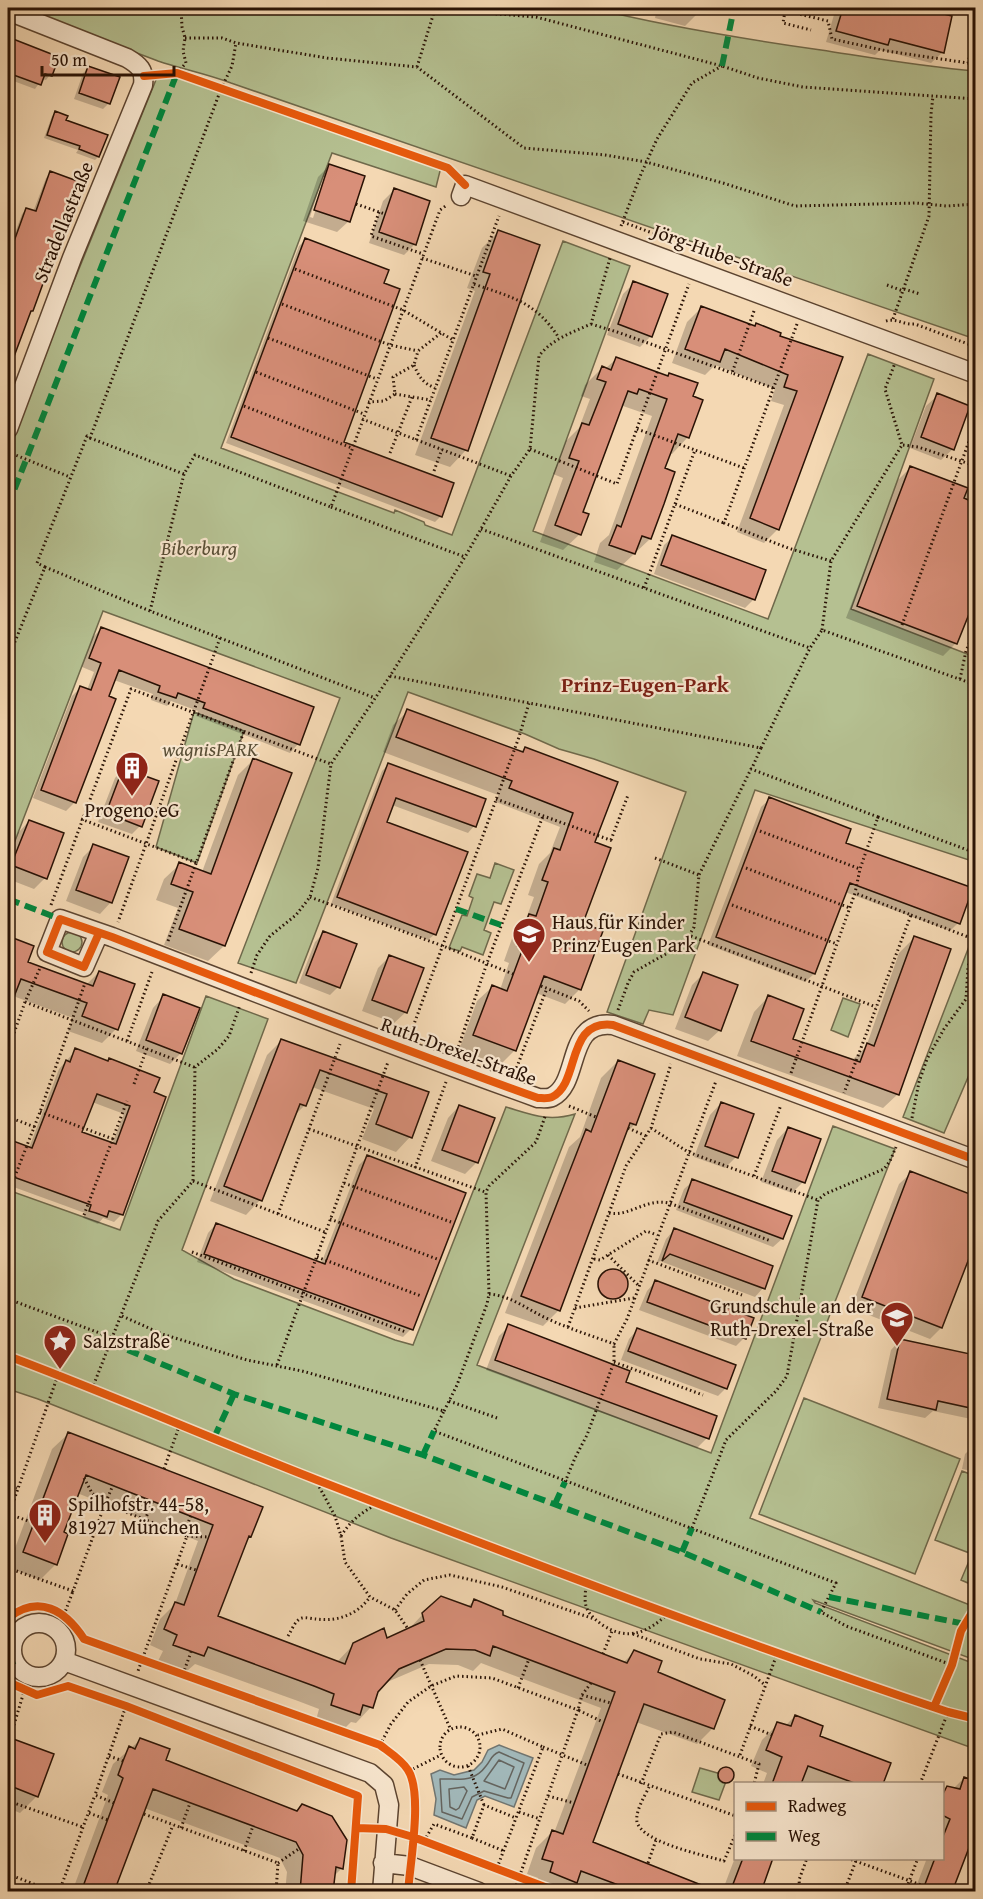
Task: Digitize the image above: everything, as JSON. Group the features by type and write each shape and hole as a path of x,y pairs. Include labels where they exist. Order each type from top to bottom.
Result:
{"street":[{"name":"Stradellastraße","path":"8,11 127,58 139,66 144,75 143,85 72,258 8,429"},
{"name":"Jörg-Hube-Straße","path":"461,196 465,185 505,199 619,231 694,268 975,374"},
{"name":"Ruth-Drexel-Straße","path":"47,952 60,919 399,1048 538,1098 550,1098 561,1090 583,1037 591,1028 608,1025"},
{"path":"47,952 84,967 106,935"},
{"path":"608,1025 785,1088 975,1160"},
{"path":"45,1623 53,1626 63,1638 66,1646 64,1661 49,1675 42,1677 29,1675 18,1667 10,1640 29,1625 45,1623"},
{"path":"64,1661 370,1773 384,1785 389,1805 382,1892"},
{"path":"383,1863 410,1866 479,1892"}],"path":[{"path":"177,73 186,63 183,51 185,38 181,8"},
{"path":"417,67 434,8 536,17 722,66 758,78 803,87 975,99"},
{"path":"774,8 828,21 832,39 887,51 968,63 975,30"},
{"path":"785,11 783,23 811,30"},
{"path":"185,38 222,38 236,43 327,58 417,67 524,148 605,155 646,162 795,206 975,204"},
{"path":"90,438 221,89 232,66 236,43"},
{"path":"591,324 619,231 657,139 692,83 722,66"},
{"path":"893,319 928,224 933,96"},
{"path":"331,507 440,210 461,196"},
{"path":"416,440 505,199"},
{"path":"356,204 385,214"},
{"path":"379,212 371,236 476,276"},
{"path":"619,231 667,239"},
{"path":"530,449 617,484 694,268"},
{"path":"295,269 403,310 453,340"},
{"path":"474,284 533,306 548,320 559,338"},
{"path":"887,285 920,294"},
{"path":"732,373 760,293"},
{"path":"282,304 390,345 418,351"},
{"path":"724,523 803,309"},
{"path":"886,321 893,319 909,325 915,324 975,347"},
{"path":"92,1389 158,1221 193,1181 195,1067 229,1036 257,956 270,936 296,915 310,897 318,868 332,764 465,557 530,449 539,356 546,346 559,338 591,324 773,388"},
{"path":"435,388 425,384 414,365 418,351 441,333"},
{"path":"268,338 377,379"},
{"path":"541,986 579,1001 608,1025 634,972 685,943 691,936 696,914 699,875 810,648 822,630 831,561 902,445 885,389 902,346"},
{"path":"395,394 393,377 414,365"},
{"path":"256,372 364,414"},
{"path":"368,402 384,401 395,394 431,400"},
{"path":"390,453 412,398"},
{"path":"244,406 352,448"},
{"path":"362,419 512,476"},
{"path":"902,625 975,422"},
{"path":"636,429 744,468"},
{"path":"184,474 87,436 37,563 150,611 375,698"},
{"path":"902,445 918,447 975,466"},
{"path":"434,471 442,449"},
{"path":"644,588 695,450"},
{"path":"8,452 70,477"},
{"path":"150,611 184,474 195,455 465,557"},
{"path":"675,504 789,548 831,561"},
{"path":"481,529 810,648"},
{"path":"8,659 45,567"},
{"path":"960,679 966,651 975,627"},
{"path":"822,630 975,685"},
{"path":"106,935 146,844 220,638"},
{"path":"8,639 14,642"},
{"path":"390,676 761,748"},
{"path":"47,915 131,689 332,764"},
{"path":"277,1366 357,1146 443,946 529,702"},
{"path":"127,1041 197,863 244,731"},
{"path":"751,769 975,853"},
{"path":"496,799 612,841 628,795"},
{"path":"415,1168 487,963 543,816"},
{"path":"754,1176 781,1106 785,1088 821,984 850,908 860,868 878,817"},
{"path":"81,819 197,863"},
{"path":"760,831 860,868"},
{"path":"655,858 699,875"},
{"path":"746,868 850,908"},
{"path":"855,893 975,940"},
{"path":"310,897 443,946 513,975"},
{"path":"732,905 837,944"},
{"path":"838,1109 911,915"},
{"path":"691,936 876,1007"},
{"path":"692,1528 726,1440 776,1391 787,1376 818,1200 825,1194 886,1167 902,1133 914,1115 919,1082 927,1059 944,1029 966,999 968,967 975,948"},
{"path":"8,1050 25,1002 47,952"},
{"path":"8,1194 35,1127 73,1020 86,980 84,967"},
{"path":"510,1088 548,988"},
{"path":"25,1002 195,1067"},
{"path":"278,1214 346,1028"},
{"path":"134,1084 147,1048"},
{"path":"568,1327 626,1166 651,1128 676,1048"},
{"path":"566,1482 587,1435 614,1362 614,1344 627,1318 722,1065"},
{"path":"597,1117 550,1098 536,1142 489,1186 486,1192 488,1304 449,1401 434,1431 836,1583 821,1612 846,1626 952,1665"},
{"path":"84,1215 127,1101"},
{"path":"40,1112 113,1138"},
{"path":"8,1116 35,1127"},
{"path":"628,1128 646,1136"},
{"path":"651,1128 688,1152 818,1200"},
{"path":"309,1129 486,1192"},
{"path":"193,1181 326,1233"},
{"path":"344,1183 451,1222"},
{"path":"609,1213 617,1214 657,1200 771,1241"},
{"path":"330,1219 437,1258"},
{"path":"593,1258 600,1260 646,1231 657,1235"},
{"path":"192,1252 406,1332"},
{"path":"609,1255 639,1286"},
{"path":"316,1257 422,1296"},
{"path":"648,1260 742,1295"},
{"path":"489,1294 514,1300 548,1319 614,1344"},
{"path":"575,1308 634,1298"},
{"path":"8,1299 113,1338"},
{"path":"122,1316 162,1334 247,1360 302,1371 444,1410"},
{"path":"614,1362 703,1395"},
{"path":"34,1522 8,1516 58,1375"},
{"path":"449,1401 497,1418"},
{"path":"164,1469 180,1424"},
{"path":"84,1478 92,1493 105,1504 185,1535 208,1537"},
{"path":"315,1479 335,1516 345,1562 370,1597 395,1610 408,1629"},
{"path":"8,1485 17,1488"},
{"path":"64,1615 113,1485"},
{"path":"145,1520 153,1500"},
{"path":"341,1536 361,1512 379,1503"},
{"path":"8,1874 56,1892 89,1813 177,1564 191,1515"},
{"path":"177,1564 196,1570"},
{"path":"8,1568 73,1591"},
{"path":"395,1610 407,1594 424,1580 450,1575 502,1587 594,1619 612,1631 633,1634 700,1659 731,1664 754,1676 765,1685"},
{"path":"586,1582 586,1606 594,1619"},
{"path":"288,1636 295,1623 302,1618 335,1619 352,1614 370,1597"},
{"path":"633,1634 653,1628 669,1613"},
{"path":"603,1654 612,1631"},
{"path":"183,1674 191,1652"},
{"path":"740,1755 777,1654"},
{"path":"518,1688 529,1659"},
{"path":"420,1660 450,1728"},
{"path":"10,1738 29,1675"},
{"path":"380,1745 391,1724 408,1702 431,1686 456,1676 492,1678 578,1710 603,1722"},
{"path":"514,1892 582,1695 591,1683"},
{"path":"582,1695 611,1703"},
{"path":"921,1782 948,1712"},
{"path":"460,1726 470,1728 478,1735 481,1747 477,1759 468,1766 458,1767 448,1763 441,1755 440,1745 443,1735 450,1728 460,1726"},
{"path":"750,1726 772,1735"},
{"path":"478,1735 502,1729 587,1765"},
{"path":"641,1784 661,1734 673,1732 740,1755 759,1764 754,1782"},
{"path":"497,1868 543,1746"},
{"path":"409,1771 441,1755"},
{"path":"109,1756 123,1761"},
{"path":"468,1766 484,1805 472,1838"},
{"path":"618,1774 734,1816"},
{"path":"649,1787 638,1811 637,1821 643,1832 656,1840 724,1861 734,1836"},
{"path":"95,1795 114,1803"},
{"path":"548,1797 574,1803"},
{"path":"8,1801 83,1827"},
{"path":"181,1828 190,1803"},
{"path":"484,1805 516,1818"},
{"path":"519,1812 540,1820"},
{"path":"89,1813 108,1820"},
{"path":"144,1814 278,1863"},
{"path":"424,1841 434,1824 504,1851"},
{"path":"146,1892 173,1825"},
{"path":"244,1851 254,1826"},
{"path":"648,1863 656,1840"},
{"path":"278,1863 300,1848"},
{"path":"800,1892 799,1881 806,1860"},
{"path":"844,1892 856,1860 924,1886"},
{"path":"905,1892 917,1860"},
{"path":"276,1892 278,1863"}],"green space":[{"path":"21,8 592,8 735,37 898,62 975,71 975,339 222,80 158,61"},
{"name":"Biberburg","path":"160,70 441,167 436,187 332,153 221,448 394,513 395,510 452,535 563,241 630,266 533,531 768,619 868,354 934,379 851,609 975,657 975,862 755,790 673,1015 649,1010 643,1024 607,1012 686,792 559,749 525,734 408,692 296,983 238,963 340,698 103,611 8,859 8,443"},
{"name":"wagnisPARK","path":"194,712 244,731 197,863 156,847"},
{"path":"495,863 514,870 501,904 494,902 484,930 491,933 483,955 462,947 460,951 449,948 462,915 467,916 473,898 469,896 477,874 490,878"},
{"path":"975,931 975,1061 944,1133 903,1117"},
{"path":"72,932 79,935 82,942 79,949 72,952 65,949 62,942 65,935"},
{"path":"206,996 268,1019 182,1250 234,1279 413,1345 506,1107 548,1117 575,1114 477,1365 711,1453 833,1126 895,1149 750,1518 975,1607 975,1660 813,1600 815,1603 975,1664 975,1749 391,1538 8,1389 8,1190 120,1230"},
{"path":"843,998 860,1004 848,1037 831,1030"},
{"path":"804,1398 960,1459 915,1574 759,1514"},
{"path":"962,1471 975,1476 975,1586 961,1580 972,1554 935,1540"},
{"path":"700,1768 728,1776 719,1800 692,1792"}],"water":[{"path":"499,1745 533,1758 514,1807 485,1796 477,1800 466,1828 434,1815 436,1799 431,1774 440,1770 454,1775 474,1770 482,1762 488,1750"}],"building":[{"path":"843,8 920,8 952,16 944,53 890,39 888,45 836,31"},
{"path":"8,37 59,57 52,76 45,74 41,85 8,73"},
{"path":"88,66 120,77 110,104 79,93"},
{"path":"55,111 68,116 66,120 108,135 99,157 79,149 80,146 47,135"},
{"path":"329,164 365,176 350,222 314,210"},
{"path":"50,171 80,182 33,311 31,311 8,370 8,258 26,208 36,211"},
{"path":"394,188 430,201 416,245 379,232"},
{"path":"498,230 540,245 468,451 431,438 490,274 483,272"},
{"path":"305,238 389,270 384,283 400,289 344,442 454,483 442,517 231,437"},
{"path":"633,281 668,294 652,337 618,324"},
{"path":"701,306 755,326 756,323 781,333 780,336 843,357 779,530 750,518 797,391 784,387 788,375 725,349 720,362 685,349"},
{"path":"616,357 668,376 669,373 698,383 693,396 703,400 689,438 678,434 665,468 675,472 664,504 651,539 642,536 635,554 609,545 617,525 621,527 667,399 639,389 637,394 628,391 583,512 589,514 581,535 555,525 579,461 569,458 582,423 589,425 606,382 597,379 602,366 611,370"},
{"path":"937,393 970,406 954,450 921,437"},
{"path":"910,466 968,488 964,498 975,503 975,599 957,644 857,606"},
{"path":"672,535 766,570 755,600 661,565"},
{"path":"101,627 314,707 300,745 203,708 205,703 178,693 176,698 158,692 160,686 119,670 109,696 116,699 76,803 41,790 80,686 91,690 101,663 89,658"},
{"path":"407,709 523,752 525,747 618,782 595,842 611,848 583,923 603,931 581,990 544,976 516,1051 473,1035 492,985 507,991 523,948 517,946 529,914 536,916 548,882 542,880 554,848 560,850 573,813 509,788 512,781 396,737"},
{"path":"253,758 292,773 225,946 179,929 193,892 171,884 179,862 211,874"},
{"path":"388,763 486,799 476,827 396,798 387,822 468,852 436,935 337,897"},
{"name":"Progeno eG","path":"123,768 159,781 142,827 106,813"},
{"path":"769,797 851,829 846,843 973,888 960,924 850,883 815,974 716,937"},
{"path":"29,820 64,833 47,879 11,865"},
{"path":"93,844 129,857 112,903 76,890"},
{"path":"323,931 357,944 340,988 306,975"},
{"path":"8,936 34,946 28,962 93,986 99,971 135,984 118,1030 82,1016 87,1003 21,979 8,1012"},
{"path":"914,936 951,949 899,1095 751,1041 768,995 804,1009 793,1039 860,1062 867,1043 874,1046"},
{"path":"389,955 424,968 407,1013 372,1000"},
{"path":"703,972 738,985 721,1031 685,1017"},
{"path":"163,994 200,1008 182,1054 146,1040"},
{"path":"281,1039 429,1092 412,1138 376,1124 387,1094 320,1070 306,1106 300,1104 262,1201 224,1186"},
{"path":"75,1048 108,1061 109,1058 160,1078 154,1092 166,1097 123,1215 109,1211 107,1217 89,1211 91,1205 8,1175 8,1139 32,1148 66,1060 70,1062","holes":["97,1094 130,1106 116,1144 82,1132"]},
{"path":"618,1060 655,1074 636,1125 630,1123 560,1311 521,1296 586,1129 591,1132"},
{"path":"721,1102 754,1114 738,1158 705,1146"},
{"path":"459,1105 495,1118 478,1163 442,1150"},
{"path":"788,1127 821,1139 805,1183 772,1171"},
{"path":"367,1155 466,1193 413,1330 204,1254 216,1223 325,1264"},
{"path":"910,1171 975,1196 975,1243 942,1328 862,1297"},
{"path":"692,1179 792,1216 783,1239 684,1202"},
{"path":"674,1228 773,1266 765,1289 670,1254 662,1261"},
{"path":"613,1269 619,1270 627,1278 627,1290 619,1298 613,1299 607,1298 599,1290 598,1284 599,1278 607,1270"},
{"path":"655,1280 754,1318 746,1339 647,1302"},
{"path":"508,1324 630,1371 626,1382 717,1416 709,1439 495,1360"},
{"path":"637,1328 736,1365 727,1389 628,1351"},
{"path":"900,1339 975,1355 975,1409 938,1401 936,1410 887,1399"},
{"path":"68,1432 263,1507 251,1537 249,1536 218,1616 345,1664 353,1643 384,1628 387,1638 424,1621 422,1613 441,1596 471,1607 474,1599 503,1611 503,1615 627,1663 634,1650 662,1661 658,1672 725,1700 714,1729 644,1704 593,1842 719,1892 637,1892 581,1871 577,1883 550,1872 553,1862 542,1859 552,1830 563,1834 615,1692 493,1646 490,1656 475,1650 446,1649 399,1669 378,1692 373,1708 363,1705 360,1715 331,1705 334,1694 314,1686 208,1647 204,1656 173,1645 177,1635 164,1629 175,1602 184,1605 213,1525 86,1475 64,1532 68,1534 57,1565 23,1552"},
{"path":"795,1715 823,1726 820,1736 891,1763 884,1782 852,1782 808,1766 802,1782 773,1782 782,1757 766,1750 777,1722 791,1726"},
{"path":"8,1737 54,1754 38,1797 8,1785 12,1775 8,1773"},
{"path":"140,1738 170,1749 166,1760 297,1811 302,1804 332,1816 347,1840 343,1869 336,1867 333,1892 300,1892 303,1855 296,1842 153,1789 114,1892 81,1892 123,1778 118,1775 123,1761 129,1746 135,1749"},
{"path":"723,1767 729,1767 734,1775 732,1781 723,1783 718,1778 718,1772"},
{"path":"964,1777 975,1781 975,1832 952,1892 922,1892 934,1860 944,1860 944,1834 950,1819 944,1816 944,1792 947,1786 960,1789"},
{"path":"742,1860 772,1860 761,1892 730,1892"}],"marked path":[{"path":"722,66 734,8"},
{"path":"8,506 177,73"},
{"path":"8,899 60,919"},
{"path":"456,909 501,925"},
{"path":"111,1343 234,1394 423,1455 682,1552 821,1612"},
{"path":"214,1438 234,1394"},
{"path":"423,1455 434,1431"},
{"path":"555,1504 565,1482"},
{"path":"682,1552 692,1528"},
{"path":"829,1597 965,1624"},
{"path":"8,1664 15,1661"},
{"path":"351,1891 370,1892"}],"cycle path":[{"path":"144,76 177,73 448,168 465,185"},
{"path":"99,933 84,967 47,952 60,919 112,937 538,1098 550,1098 561,1090 580,1041 587,1032 598,1026 613,1025 976,1160"},
{"path":"8,1356 317,1480 710,1629 948,1712 976,1719"},
{"path":"8,1618 30,1607 41,1606 50,1609 60,1613 68,1620 84,1639 380,1745 408,1770 415,1795 408,1892"},
{"path":"934,1707 952,1665 961,1631 976,1606"},
{"path":"8,1682 37,1695 68,1686 126,1706 358,1796 351,1892"},
{"path":"356,1828 386,1829 413,1837 558,1892"}],"place":[{"name":"Progeno eG","path":"132,797"},
{"name":"Haus für Kinder Prinz Eugen Park","path":"529,963"},
{"name":"Grundschule an der Ruth-Drexel-Straße","path":"897,1347"},
{"name":"Salzstraße","path":"60,1370"},
{"name":"Spilhofstr. 44-58, 81927 München","path":"45,1544"}],"district":[{"name":"Prinz-Eugen-Park","path":"645,685"}]}
